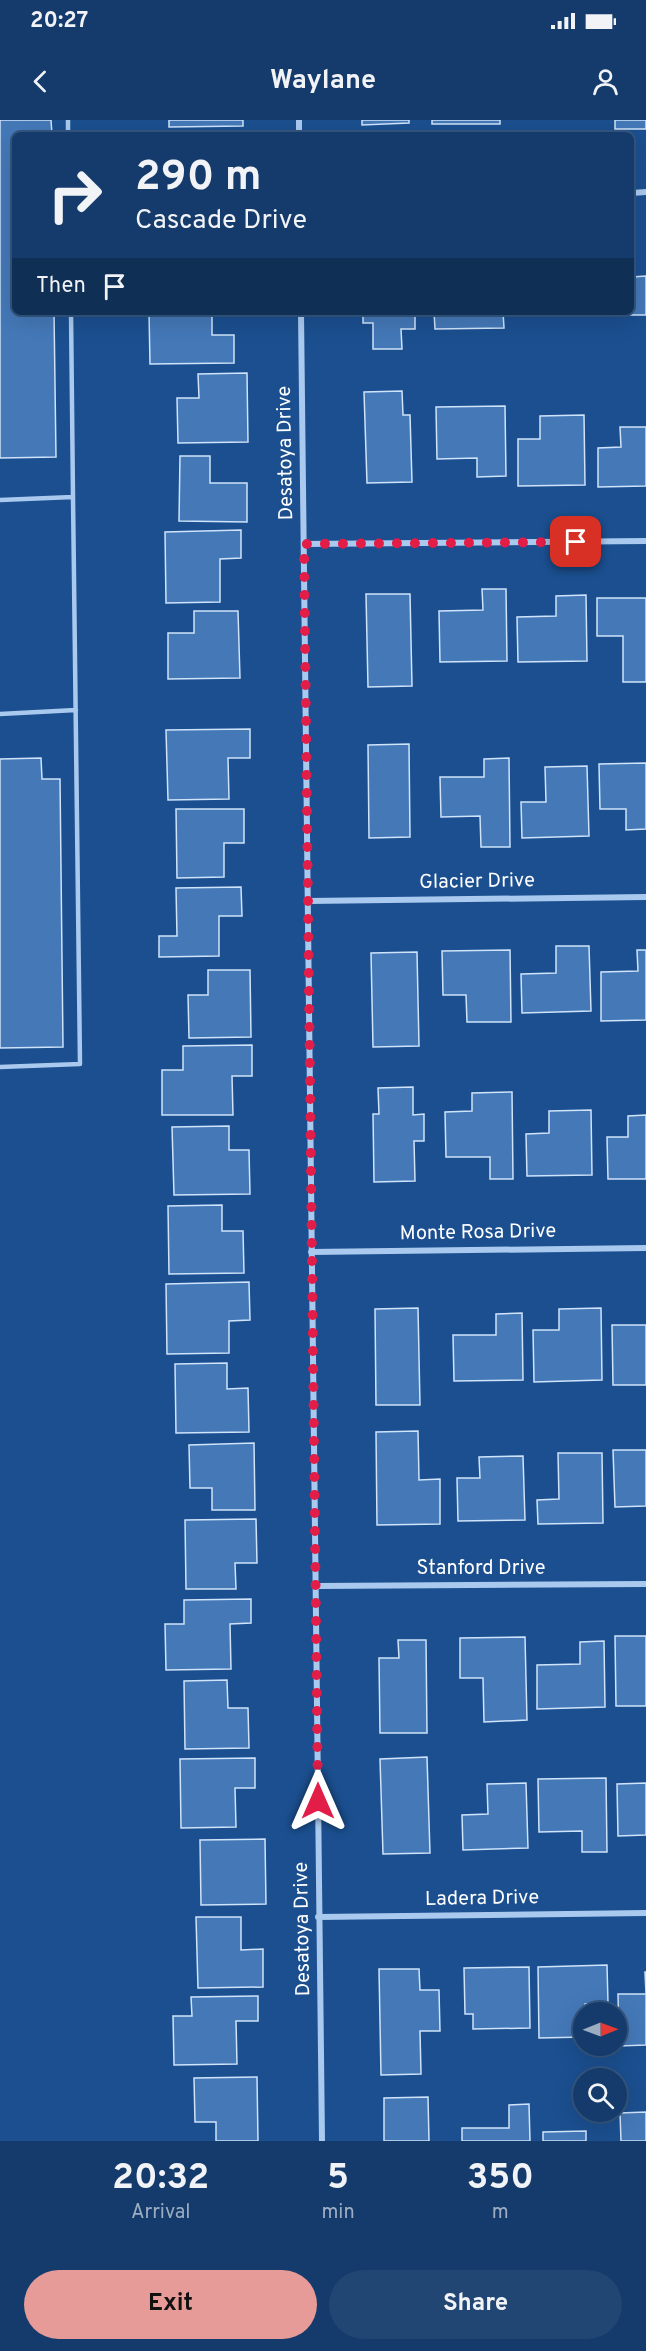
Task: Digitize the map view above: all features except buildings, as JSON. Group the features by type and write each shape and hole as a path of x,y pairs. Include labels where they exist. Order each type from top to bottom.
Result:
{"street":[{"name":"Desatoya Drive","path":"301,315 322,2141"},
{"path":"304,544 646,541"},
{"name":"Glacier Drive","path":"308,900 646,897"},
{"name":"Monte Rosa Drive","path":"311,1252 646,1248"},
{"name":"Stanford Drive","path":"316,1586 646,1584"},
{"name":"Ladera Drive","path":"318,1917 646,1914"}],"lane":[{"path":"0,1067 80,1064 71,315"},
{"path":"0,500 74,497"},
{"path":"0,714 76,710"}],"route":[{"path":"318,1801 304,544 576,542"}]}
